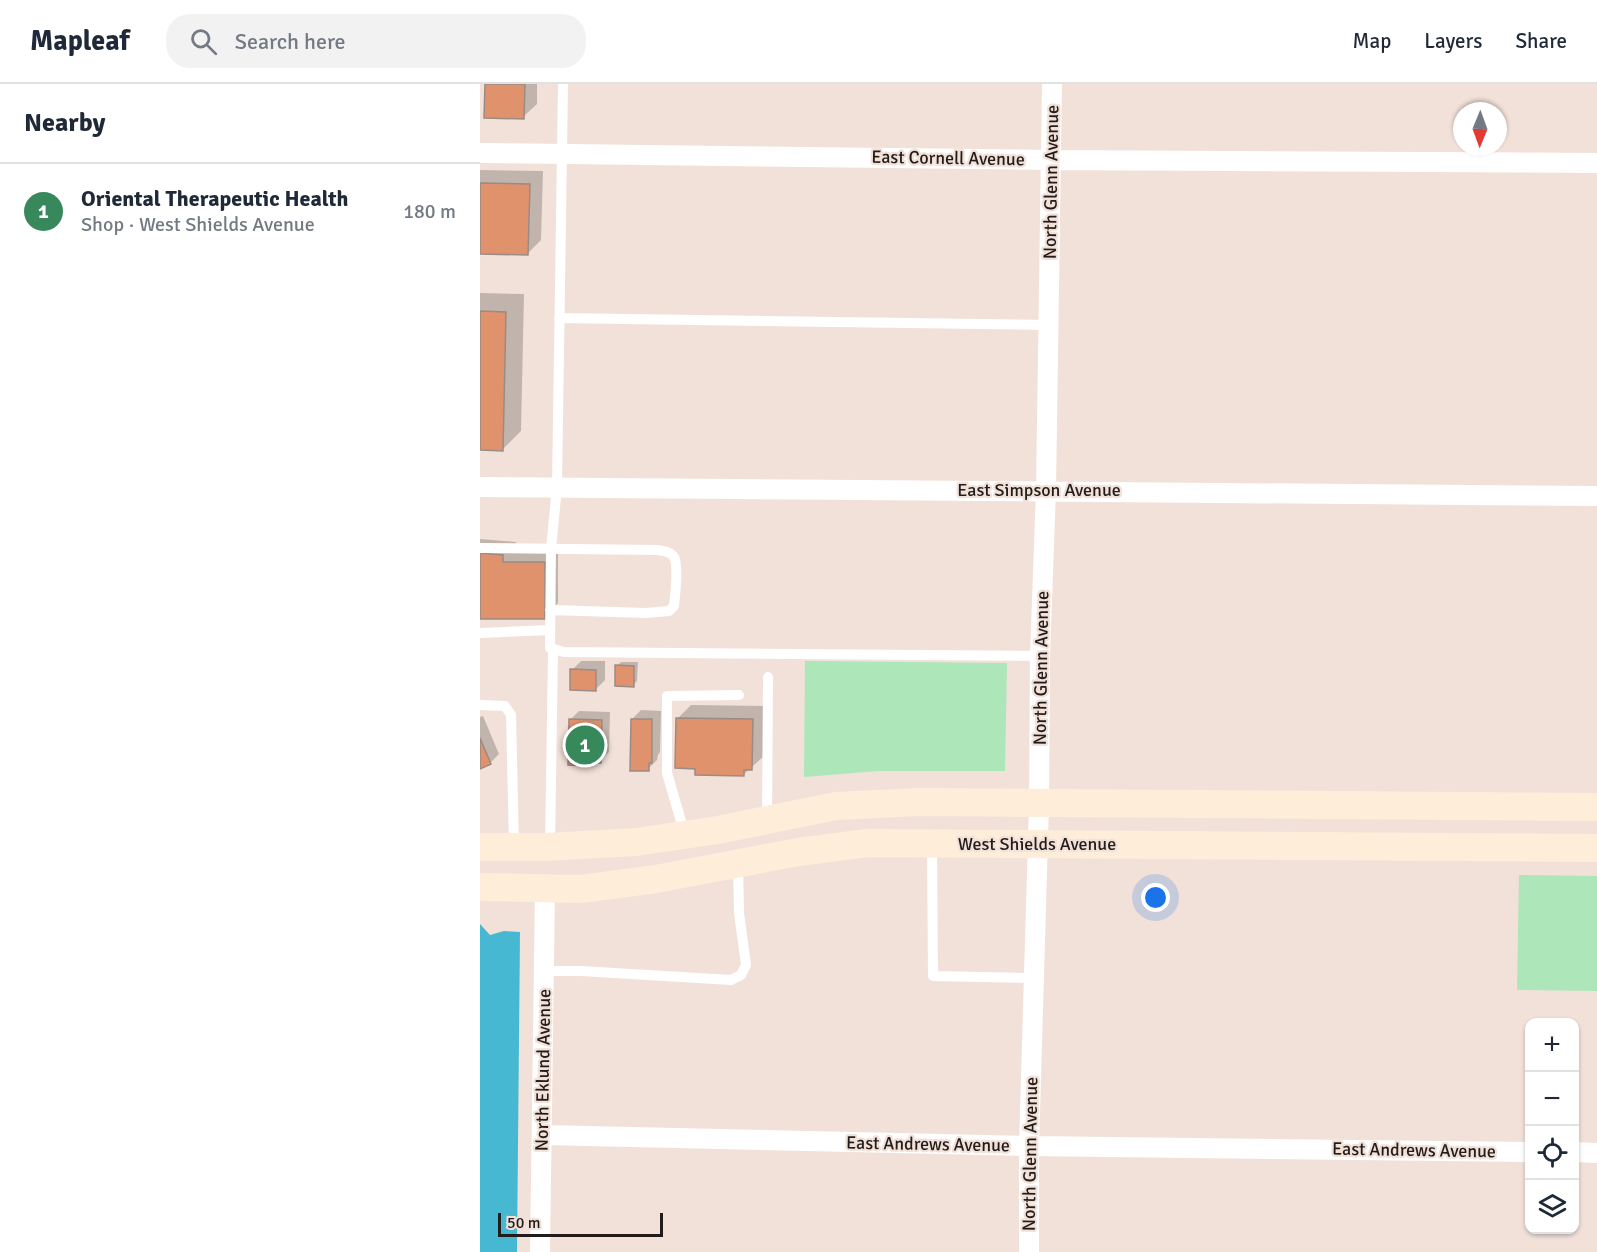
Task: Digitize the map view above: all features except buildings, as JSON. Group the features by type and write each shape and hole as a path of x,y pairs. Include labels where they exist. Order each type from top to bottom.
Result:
{"main road":[{"path":"480,847 550,847 636,842 836,806 918,802 1597,807"},
{"name":"West Shields Avenue","path":"480,887 581,889 656,879 798,852 868,843 1597,848"}],"street":[{"name":"North Glenn Avenue","path":"1029,1252 1029,1146 1046,490 1052,84"},
{"name":"East Cornell Avenue","path":"480,153 1052,160 1597,163"},
{"name":"East Simpson Avenue","path":"480,487 1597,496"},
{"name":"North Eklund Avenue","path":"540,1252 545,888"},
{"name":"East Andrews Avenue","path":"542,1135 1029,1146 1525,1152"},
{"path":"1579,1152 1597,1153"}],"lane":[{"path":"563,84 557,487 551,549 550,648 564,652 727,655 1040,656"},
{"path":"559,318 1049,325"},
{"path":"480,548 668,552 674,557 676,564 674,606 669,611 646,613 550,610"},
{"path":"480,633 550,630"},
{"path":"550,847 553,649"},
{"path":"767,820 768,677"},
{"path":"685,835 667,773 667,696 739,694"},
{"path":"480,705 505,706 512,715 514,847"},
{"path":"932,844 933,976 1034,978"},
{"path":"544,971 731,980 741,975 746,965 739,913 738,864"}],"green space":[{"path":"805,661 1007,663 1005,771 879,771 804,777"},
{"path":"1519,875 1597,876 1597,991 1517,990"}],"water":[{"path":"480,924 490,935 504,931 520,932 517,1252 480,1252"}],"place":[{"name":"Oriental Therapeutic Health","path":"585,745"}]}
